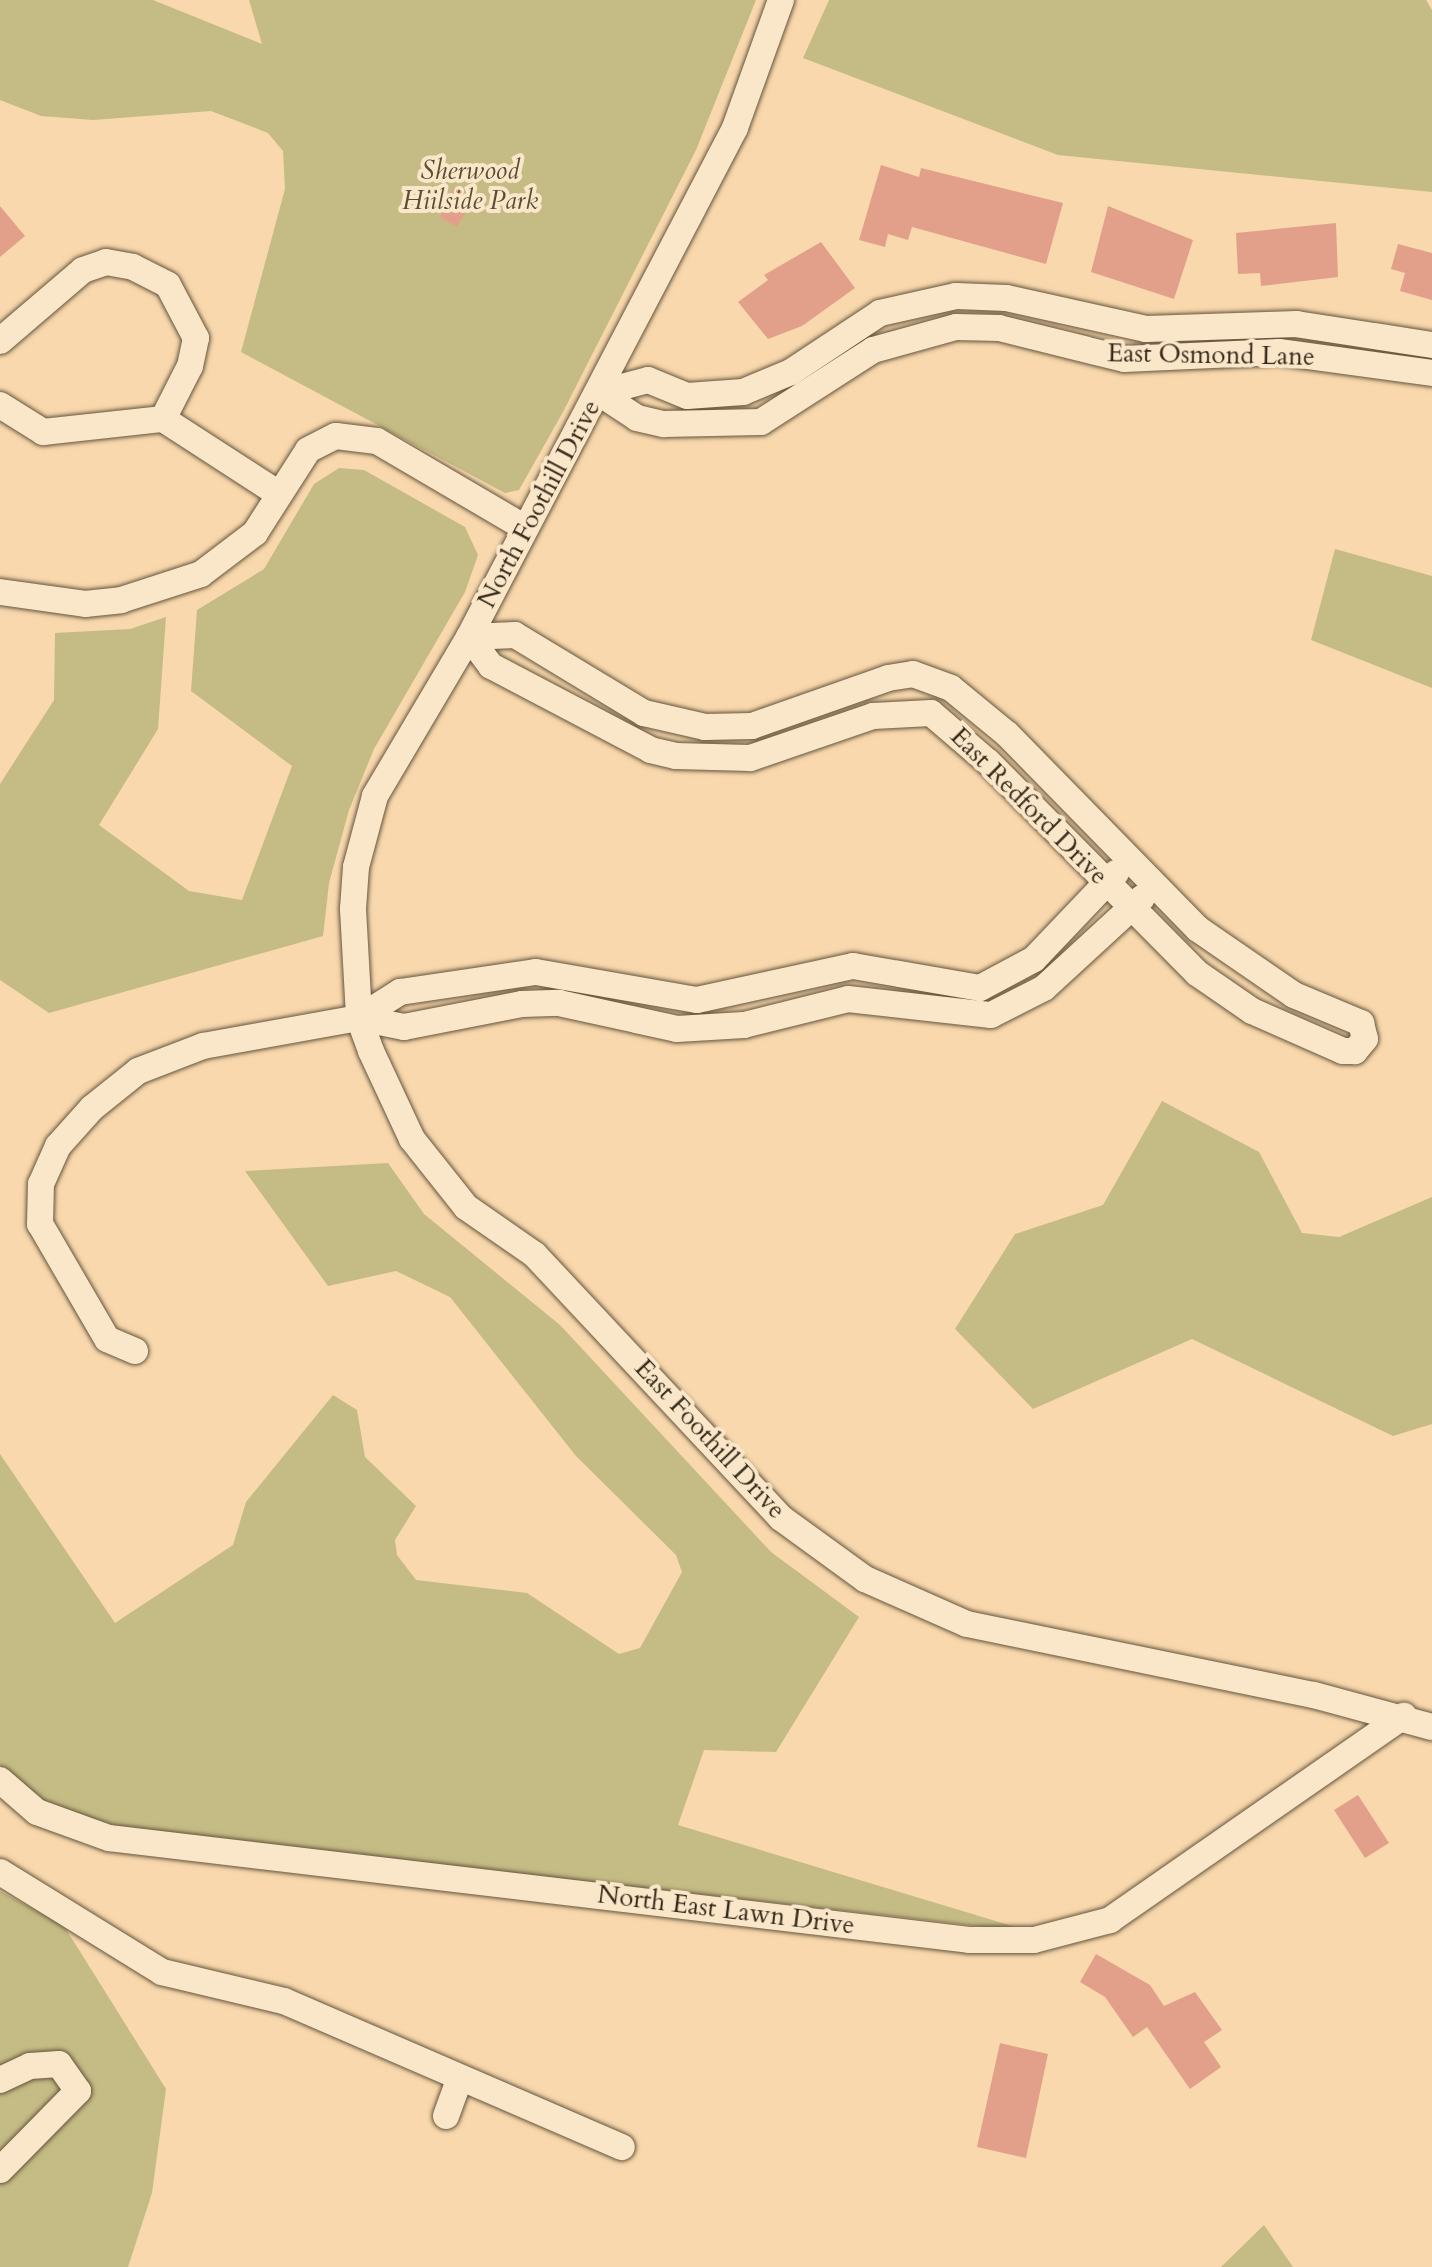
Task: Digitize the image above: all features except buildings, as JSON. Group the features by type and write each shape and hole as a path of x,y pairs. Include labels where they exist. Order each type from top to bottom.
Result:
{"street":[{"name":"North Foothill Drive","path":"359,1018 353,909 363,836 375,796 469,637 735,128 781,0"},
{"path":"0,341 83,270 106,262 133,267 168,285 185,307 196,338 190,366 163,419"},
{"name":"East Osmond Lane","path":"599,393 648,380 676,394 701,396 773,382 869,319 929,298 978,295 1107,324 1186,327 1297,324 1432,345"},
{"path":"1185,358 1186,327"},
{"name":"East Osmond Lane","path":"599,393 637,418 698,428 761,422 873,350 924,331 999,328 1124,359 1279,352 1432,373"},
{"path":"698,428 701,396"},
{"path":"0,405 43,432 163,419 279,494"},
{"path":"0,592 85,604 171,586 228,558 255,533 308,450 336,436 357,435 463,487 525,528"},
{"name":"East Redford Drive","path":"515,635 644,713 714,728 736,729 796,714 888,678 931,678 1007,734 1154,886 1234,959 1294,995 1361,1023 1361,1046 1343,1051 1252,1011 1197,973 931,713 873,716 750,758 676,756 639,744 491,666 469,637 515,635"},
{"path":"359,1018 400,992 536,972 697,1000 853,966 980,988 1034,959 1129,860"},
{"path":"135,1351 107,1339 40,1224 41,1184 58,1146 92,1108 138,1071 203,1046 359,1018 404,1027 542,1003 677,1029 744,1025 848,999 991,1015 1044,988 1154,886"},
{"name":"East Foothill Drive","path":"359,1018 412,1139 466,1207 566,1286 781,1518 865,1579 967,1624 1404,1716 1432,1727"},
{"name":"North East Lawn Drive","path":"0,1780 37,1812 109,1838 969,1940 1034,1940 1110,1920 1404,1716"},
{"path":"0,1872 162,1972 284,2001 459,2080 622,2147"},
{"path":"0,2080 30,2066 59,2064 78,2091 0,2170"},
{"path":"446,2116 459,2080"}],"green space":[{"name":"Sherwood Hiilside Park","path":"0,0 153,0 262,44 249,0 756,0 696,150 563,412 519,490 505,493 241,352 285,189 283,151 268,133 211,111 93,120 41,116 0,100"},
{"path":"829,0 1426,0 1432,10 1432,192 1058,155 803,58"},
{"path":"339,468 364,470 465,527 478,555 465,592 374,749 349,810 329,883 323,936 49,1013 0,980 0,784 54,700 55,633 130,629 166,617 158,729 99,825 189,891 242,900 292,766 191,691 197,610 264,569 314,484"},
{"path":"1335,549 1432,576 1432,688 1311,640"},
{"path":"1162,1101 1259,1152 1302,1233 1339,1237 1432,1197 1432,1424 1393,1436 1192,1339 1033,1409 955,1329 1015,1234 1103,1205"},
{"path":"388,1163 424,1214 560,1325 771,1552 859,1617 776,1752 704,1750 678,1825 1032,1932 99,1826 25,1792 0,1765 0,1454 115,1623 233,1545 246,1502 333,1395 357,1410 365,1457 416,1506 395,1540 397,1555 416,1580 527,1593 619,1654 640,1648 682,1572 676,1555 576,1456 450,1297 396,1271 328,1286 245,1171"},
{"path":"0,1891 64,1926 166,2089 152,2193 128,2267 0,2267"},
{"path":"1264,2225 1293,2267 1221,2267"}]}
